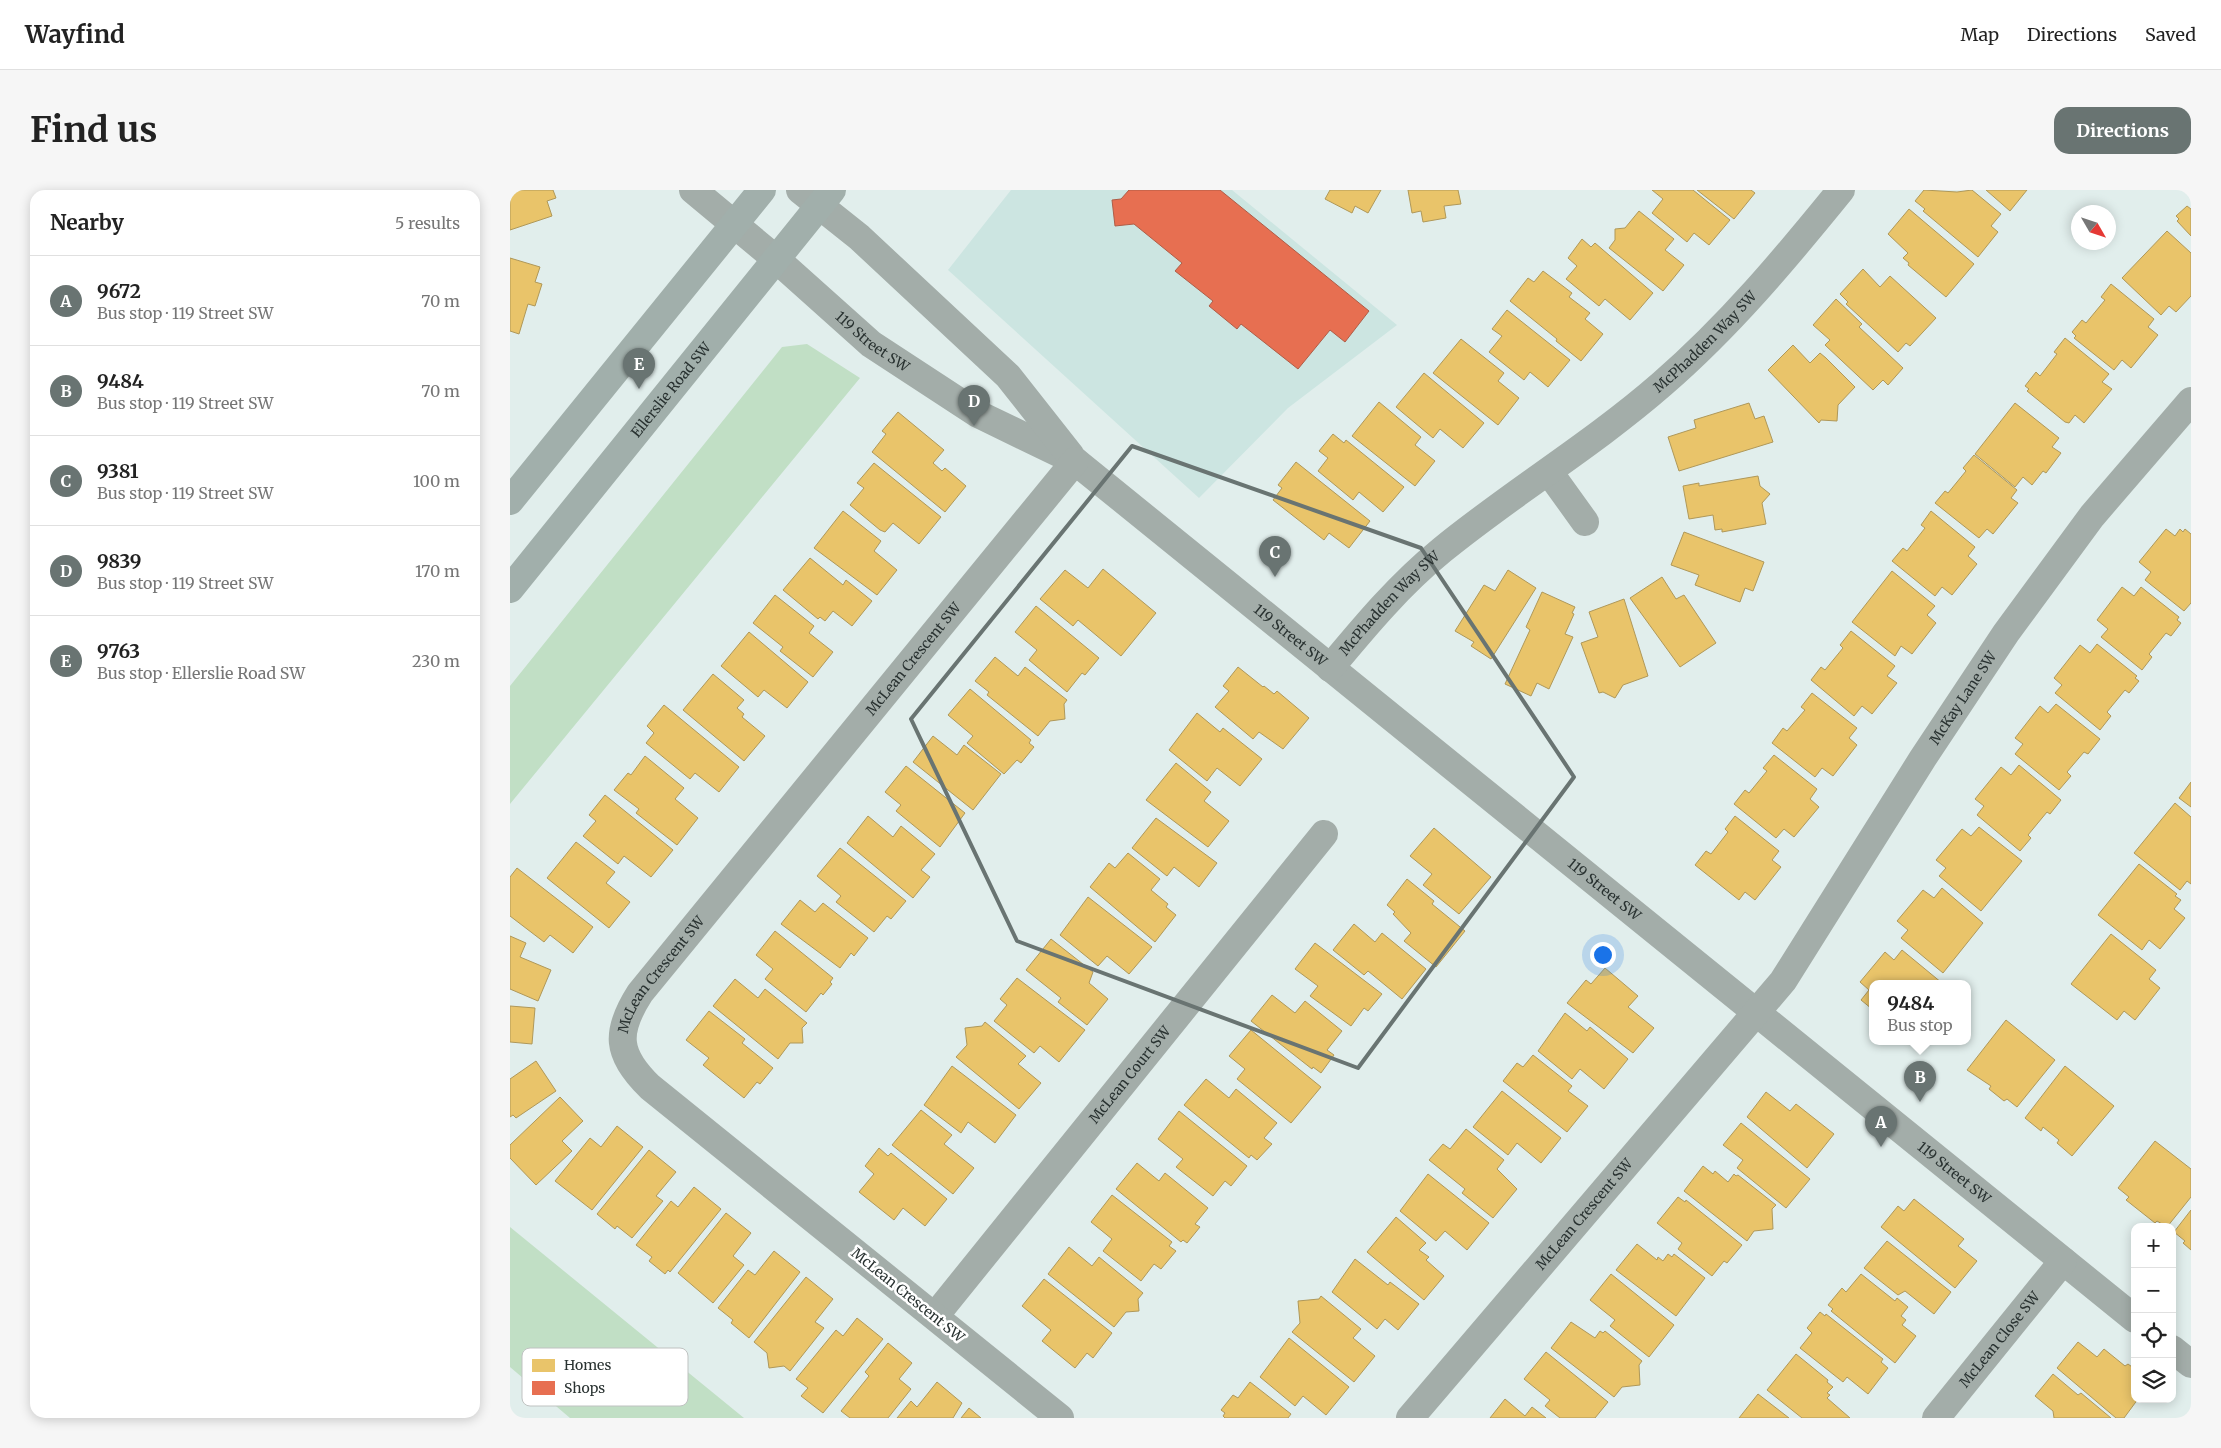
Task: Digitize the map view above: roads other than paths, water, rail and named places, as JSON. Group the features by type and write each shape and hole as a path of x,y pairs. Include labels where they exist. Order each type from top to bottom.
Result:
{"main road":[{"path":"510,501 762,190"},
{"name":"Ellerslie Road SW","path":"510,589 776,259 817,195"}],"street":[{"name":"119 Street SW","path":"693,190 776,259 871,344 978,414 1075,461"},
{"name":"McPhadden Way SW","path":"1330,668 1374,614 1408,580 1475,524 1612,426 1699,350 1762,285 1839,191"},
{"name":"119 Street SW","path":"817,195 859,237 1008,376 1075,461 2131,1316"},
{"name":"McKay Lane SW","path":"1758,1012 1799,957 1964,694 2047,574 2092,516 2191,401"},
{"name":"McLean Crescent SW","path":"1060,1418 650,1087 630,1066 625,1056 623,1042 624,1026 629,1010 640,993 1075,461"},
{"path":"1549,472 1585,522"},
{"name":"McLean Court SW","path":"935,1316 1324,834"},
{"name":"McLean Crescent SW","path":"1410,1418 1758,1012"},
{"name":"McLean Close SW","path":"1936,1418 2063,1261"},
{"path":"2176,1352 2191,1364"}],"place":[{"name":"9763","path":"639,389"},
{"name":"9839","path":"974,426"},
{"name":"9381","path":"1275,577"},
{"name":"9484","path":"1920,1102"},
{"name":"9672","path":"1881,1147"}]}
